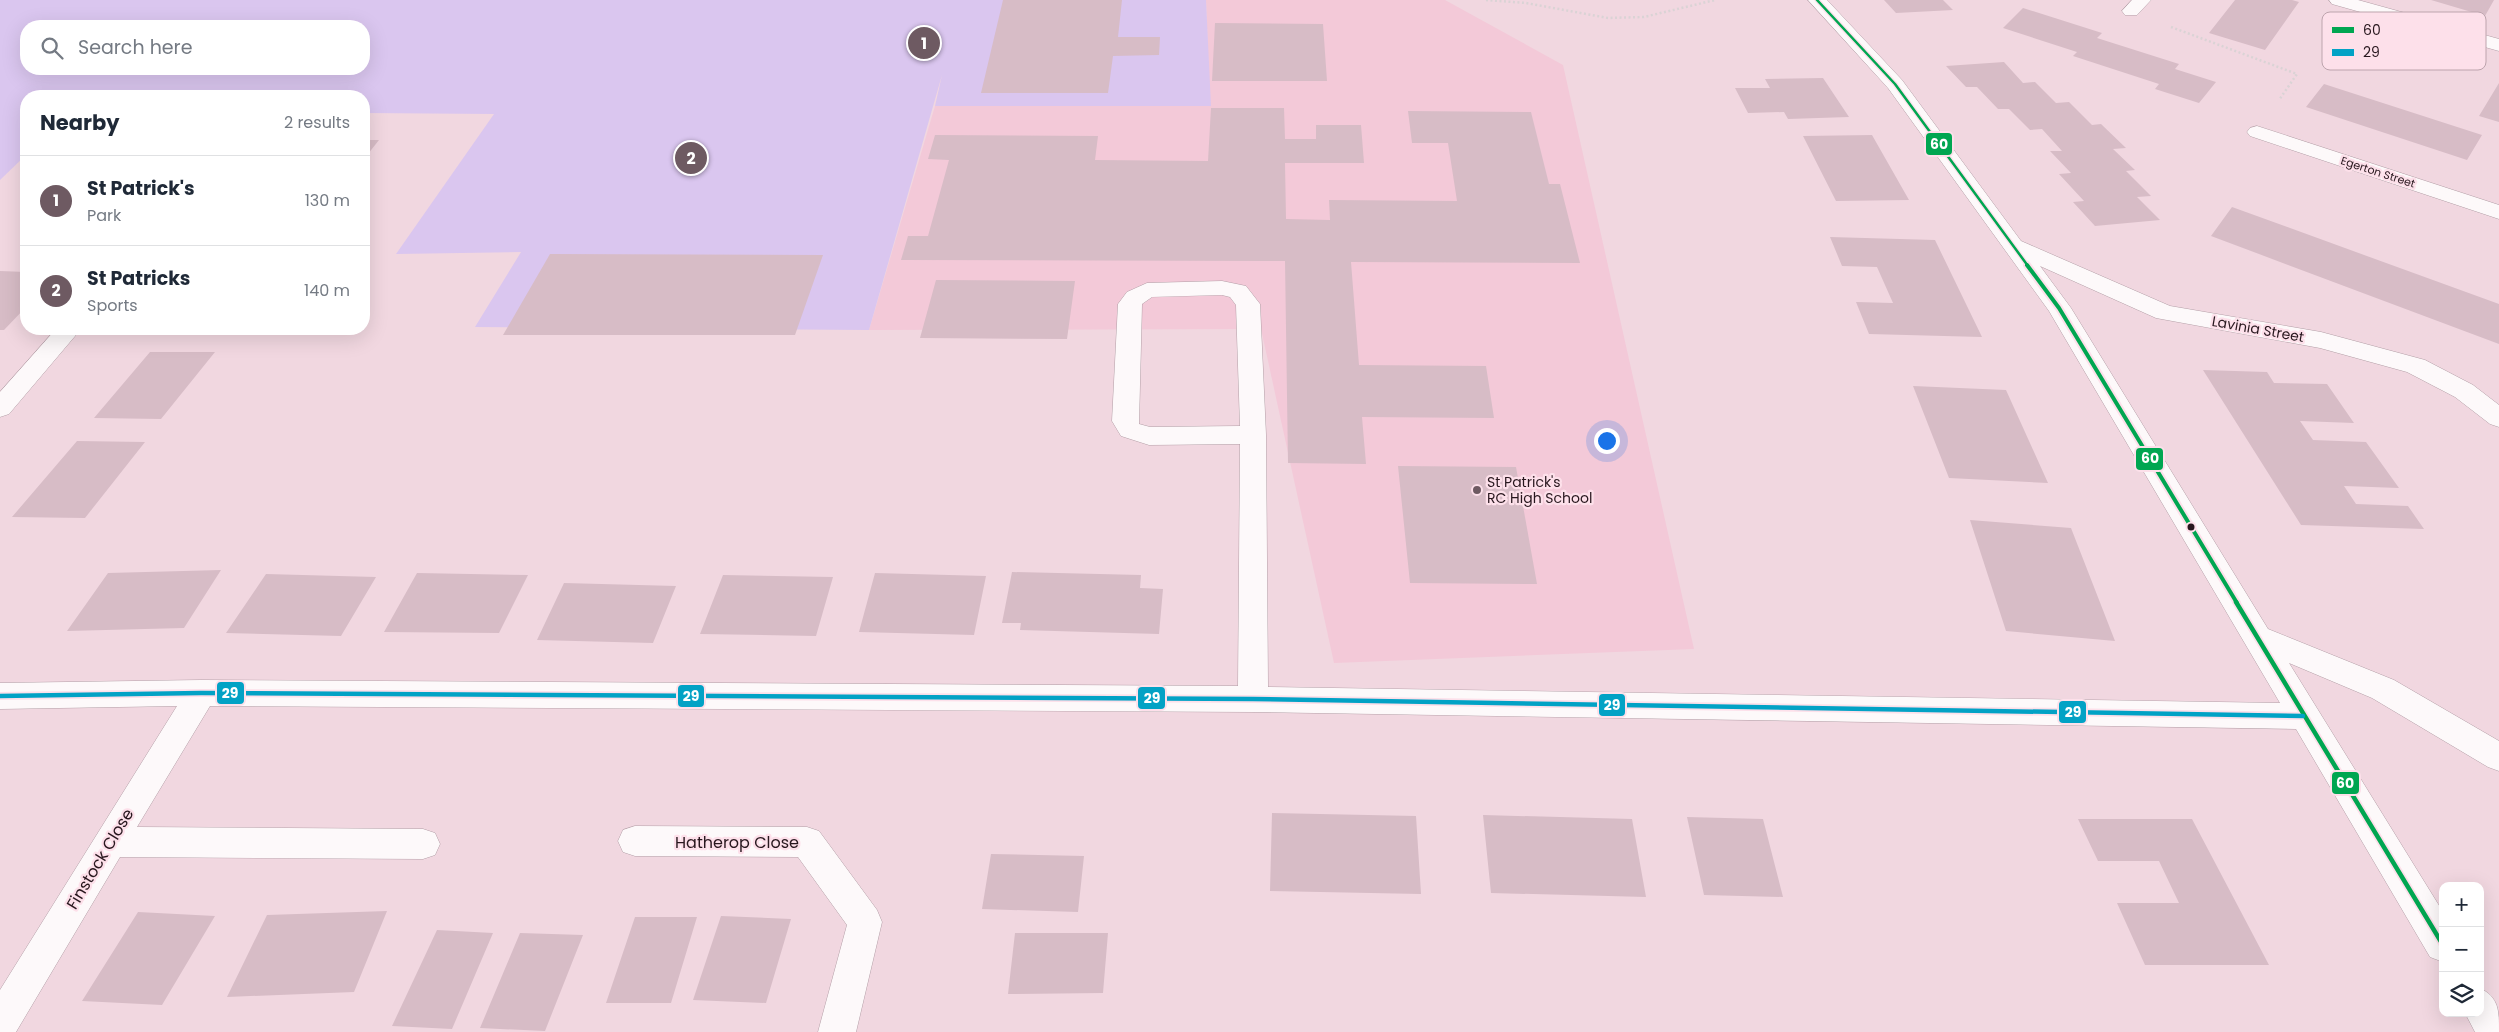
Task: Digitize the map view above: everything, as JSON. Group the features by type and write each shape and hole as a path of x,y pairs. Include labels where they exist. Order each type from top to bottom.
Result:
{"street":[{"path":"1817,0 1895,84 2060,308 2303,716 2439,938"},
{"path":"2338,0 2381,12"},
{"path":"2486,41 2499,45"},
{"name":"Egerton Street","path":"2256,132 2499,212"},
{"name":"Lavinia Street","path":"2014,245 2164,313 2321,340 2416,366 2464,391 2499,418"},
{"path":"1252,699 1253,434 1248,304 1238,291 1222,288 1147,290 1136,297 1130,304 1125,420 1130,430 1148,436 1253,434"},
{"path":"0,408 64,335"},
{"path":"2255,636 2383,689 2499,758"},
{"path":"0,696 201,693 1252,699 2303,716"},
{"name":"Finstock Close","path":"0,1024 201,693"},
{"name":"Hatherop Close","path":"635,841 806,842 865,922 836,1032"},
{"path":"110,842 423,844"},
{"path":"2484,1012 2496,1032"}],"path":[{"path":"1486,0 1526,4 1608,18 1644,17 1714,0"},
{"path":"2136,6 2297,74 2256,132"}],"shaded area":[{"path":"0,0 1206,0 1211,106 935,106 942,75 869,330 475,327 521,252 396,254 494,114 370,113 370,90 20,90 20,161 0,180"},
{"name":"St Patrick's RC High School","path":"1206,0 1445,0 1563,65 1694,649 1334,663 1261,329 869,330 935,106 1210,106"}],"building":[{"path":"1003,0 1122,0 1118,37 1160,37 1159,55 1113,56 1108,93 981,93"},
{"path":"1884,0 1943,0 1953,10 1896,13"},
{"path":"2235,0 2292,0 2299,2 2265,50 2209,33"},
{"path":"2431,0 2494,0 2486,14 2486,12 2472,12"},
{"path":"2023,8 2102,33 2097,38 2179,64 2175,69 2216,82 2199,103 2155,89 2159,84 2073,56 2077,52 2003,28"},
{"path":"1215,23 1323,24 1327,81 1212,81"},
{"path":"2004,62 2023,83 2035,82 2056,103 2069,102 2092,125 2101,124 2126,148 2113,149 2135,170 2126,171 2151,196 2137,197 2160,220 2095,226 2073,202 2084,201 2059,174 2071,173 2050,151 2062,151 2042,129 2030,130 2009,109 1998,109 1977,87 1966,87 1946,66"},
{"path":"1823,78 1849,117 1788,119 1784,112 1748,113 1735,88 1770,88 1765,79"},
{"path":"2499,83 2499,122 2479,116"},
{"path":"2324,84 2482,135 2467,160 2306,107"},
{"path":"1211,108 1284,108 1285,139 1316,139 1316,125 1361,125 1364,163 1285,163 1286,219 1330,220 1329,200 1457,201 1448,143 1412,143 1408,111 1531,112 1549,184 1560,184 1580,263 1351,262 1359,365 1486,366 1494,418 1362,417 1366,464 1288,463 1285,261 901,260 908,236 928,236 949,160 928,159 935,135 1098,136 1095,160 1208,161"},
{"path":"1872,135 1909,200 1836,201 1803,136"},
{"path":"370,140 379,140 370,151"},
{"path":"2232,207 2499,304 2499,344 2211,236"},
{"path":"1830,237 1935,240 1982,337 1869,334 1856,302 1893,303 1877,267 1842,266"},
{"path":"550,254 823,255 795,335 503,335"},
{"path":"0,271 20,272 20,313 4,330 0,330"},
{"path":"936,280 1075,281 1067,339 920,338"},
{"path":"150,352 215,352 161,419 94,418"},
{"path":"2203,370 2267,372 2274,383 2327,384 2354,423 2300,421 2313,440 2366,442 2399,488 2344,486 2356,504 2408,506 2424,529 2301,525"},
{"path":"1913,386 2006,390 2048,483 1949,478"},
{"path":"77,441 145,442 85,518 12,517"},
{"path":"1398,466 1516,467 1537,584 1410,583"},
{"path":"1970,520 2071,528 2115,641 2006,631"},
{"path":"221,570 184,628 67,631 108,573"},
{"path":"1012,572 1141,575 1140,588 1163,589 1159,634 1020,630 1021,623 1002,623"},
{"path":"417,573 528,575 499,633 384,632"},
{"path":"875,573 986,576 974,635 859,632"},
{"path":"266,574 376,577 341,636 226,633"},
{"path":"723,575 833,577 816,636 700,634"},
{"path":"564,583 676,586 653,643 537,640"},
{"path":"1272,813 1416,816 1421,894 1270,891"},
{"path":"1483,815 1632,819 1646,897 1491,893"},
{"path":"1687,817 1763,819 1783,897 1704,895"},
{"path":"2078,819 2192,819 2269,965 2145,965 2117,903 2179,903 2159,861 2098,861"},
{"path":"991,854 1084,856 1078,912 982,909"},
{"path":"387,911 354,992 227,997 267,915"},
{"path":"138,912 215,916 162,1005 82,1001"},
{"path":"721,916 791,919 766,1003 693,1000"},
{"path":"635,917 697,917 671,1003 606,1003"},
{"path":"437,930 493,933 452,1029 392,1026"},
{"path":"520,933 583,935 545,1031 480,1028"},
{"path":"1015,933 1108,933 1103,993 1008,994"}],"transit line":[{"name":"60","path":"1817,0 1895,84 2059,308 2439,938"},
{"name":"29","path":"0,696 201,693 1253,699 2303,716"}],"place":[{"name":"St Patrick's","path":"924,43"},
{"name":"St Patricks","path":"691,158"},
{"name":"St Patrick's RC High School","path":"1477,490"}]}
